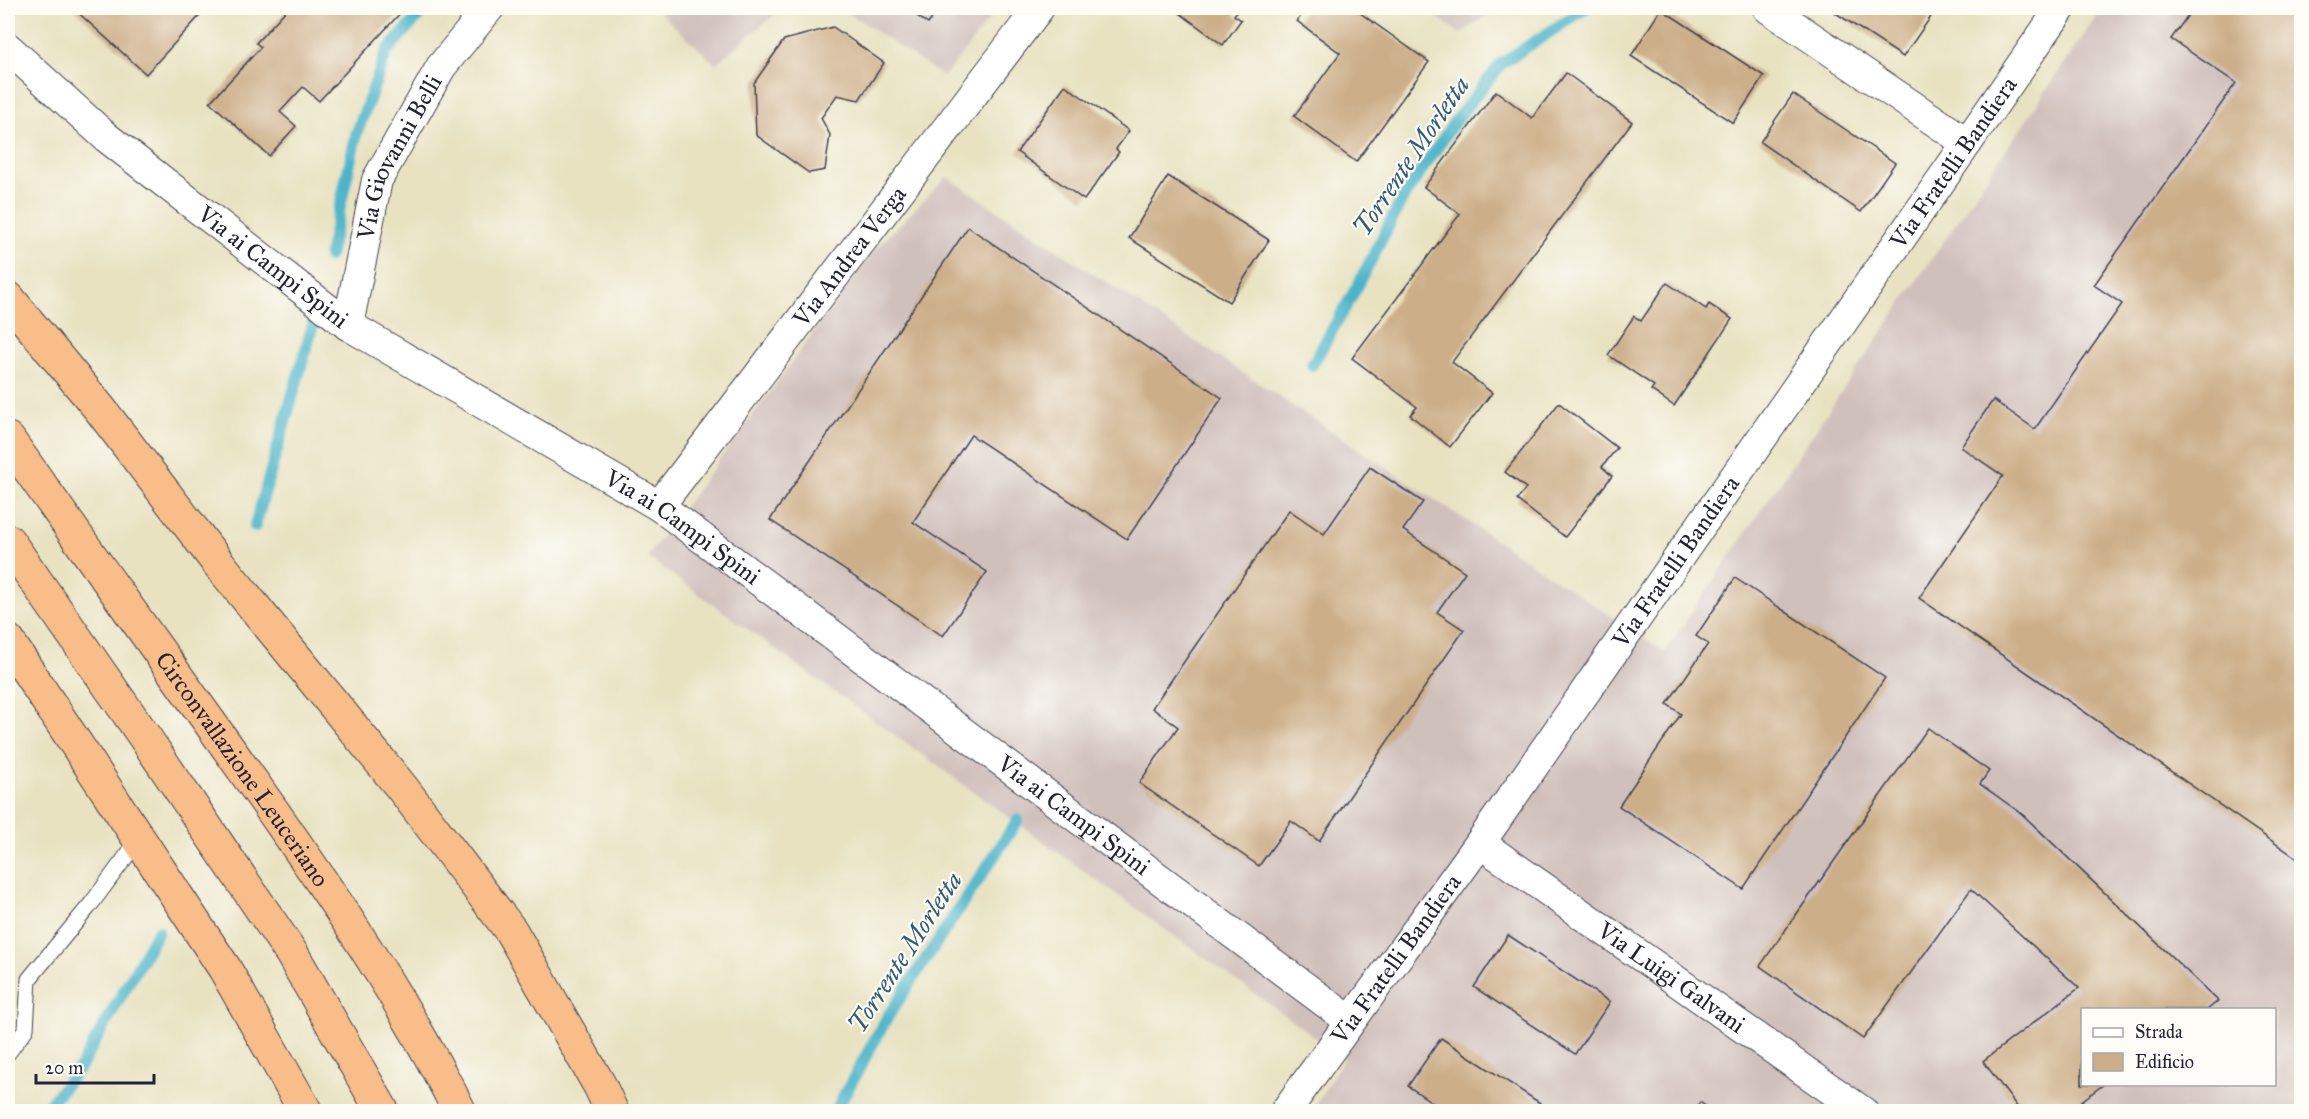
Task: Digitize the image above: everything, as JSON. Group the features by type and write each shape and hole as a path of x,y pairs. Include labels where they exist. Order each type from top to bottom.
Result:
{"highway":[{"path":"8,298 100,409 219,564 403,789 511,932 600,1086 612,1112"},
{"name":"Circonvallazione Leuceriano","path":"8,439 267,802 349,924 434,1060 460,1112"},
{"path":"8,541 292,954 382,1112"},
{"path":"8,641 225,969 306,1112"}],"street":[{"name":"Via Giovanni Belli","path":"348,325 377,180 441,67 489,8"},
{"name":"Via Andrea Verga","path":"659,506 1039,8"},
{"path":"1768,8 1967,143"},
{"name":"Via Fratelli Bandiera","path":"1285,1112 1349,1020 1480,843 2061,8"},
{"name":"Via ai Campi Spini","path":"8,48 106,137 348,325 659,506 1349,1020"},
{"name":"Via Luigi Galvani","path":"1480,843 1863,1112"}],"lane":[{"path":"8,1053 26,1029 30,979 131,850 133,831"}],"shaded area":[{"path":"655,8 783,8 715,64"},
{"path":"841,8 998,8 944,77"},
{"path":"1424,8 1499,8 1460,34"},
{"path":"2102,8 2301,8 2301,1111 1312,1111 1344,1058 647,557 877,247 947,177 1665,652"}],"building":[{"path":"73,8 207,8 146,74"},
{"path":"288,8 405,8 319,101 303,87 280,112 296,126 269,156 210,102 261,47 256,43"},
{"path":"906,8 939,8 928,24"},
{"path":"1173,8 1240,8 1234,15 1241,20 1223,45"},
{"path":"1307,8 1353,8 1429,62 1356,162 1294,116 1340,53 1297,21"},
{"path":"1828,8 1937,8 1903,57"},
{"path":"2193,8 2301,8 2301,861 1919,598 2003,476 1961,447 1993,400 2035,429 2122,304 2094,285 2236,83 2171,39"},
{"path":"1661,9 1764,76 1733,123 1631,56"},
{"path":"833,27 884,63 859,100 837,95 821,118 830,135 825,170 809,173 756,135 754,83 784,40"},
{"path":"1566,73 1632,122 1452,362 1492,393 1450,447 1410,415 1417,407 1352,358 1460,214 1424,187 1496,91 1532,118"},
{"path":"1065,85 1129,131 1116,149 1119,152 1084,200 1017,152"},
{"path":"1793,94 1895,163 1861,212 1760,142"},
{"path":"1168,176 1269,240 1229,302 1129,238"},
{"path":"968,227 1222,398 1127,539 971,435 913,522 987,572 943,636 770,520"},
{"path":"1667,283 1706,309 1709,304 1732,319 1674,406 1651,390 1654,386 1608,355 1634,316 1641,321"},
{"path":"1559,403 1617,448 1602,467 1612,476 1565,537 1517,500 1526,488 1505,472"},
{"path":"1370,467 1423,502 1403,530 1465,572 1437,612 1464,630 1319,841 1291,821 1259,866 1139,783 1178,727 1152,708 1289,510 1324,534"},
{"path":"1735,578 1885,678 1743,889 1619,806 1681,714 1667,704 1708,644 1696,636"},
{"path":"1928,728 1989,771 1980,784 2022,814 2218,1001 2209,1008 2081,1008 2081,1086 2101,1086 2067,1112 2021,1112 1983,1061 2079,988 1971,889 1863,1039 1760,966"},
{"path":"1508,935 1610,1002 1575,1054 1474,987"},
{"path":"1441,1038 1540,1103 1534,1112 1447,1112 1408,1086"},
{"path":"1700,1102 1713,1112 1694,1112"}],"waterway":[{"path":"329,256 356,135 387,51 426,8"},
{"name":"Torrente Morletta","path":"1312,365 1357,287 1403,198 1453,124 1501,64 1586,8"},
{"path":"255,526 314,321"},
{"name":"Torrente Morletta","path":"835,1112 888,1016 1018,820"},
{"path":"43,1112 81,1066 158,931"}]}
